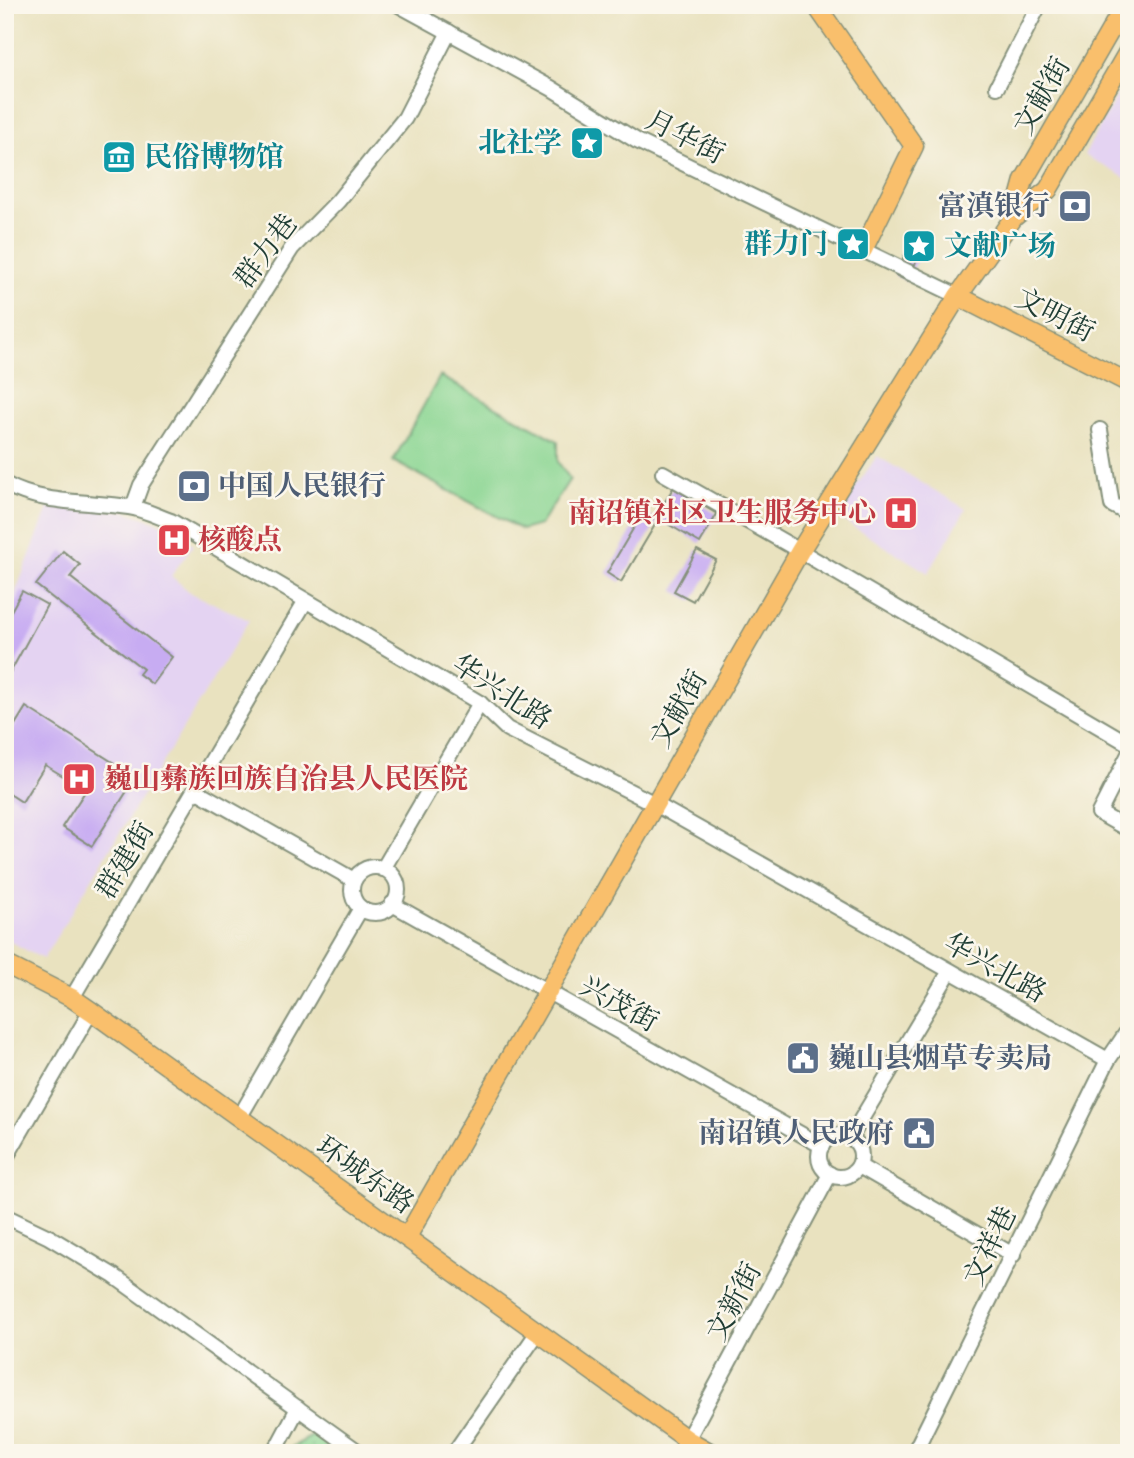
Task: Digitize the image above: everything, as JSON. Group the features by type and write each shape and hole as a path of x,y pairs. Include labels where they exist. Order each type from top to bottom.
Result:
{"main road":[{"path":"816,5 914,146 863,250"},
{"name":"文献街","path":"1014,217 1024,180 1125,5"},
{"name":"文献街","path":"407,1237 800,551 958,296 1014,217 1048,190 1129,50"},
{"name":"文明街","path":"958,296 1129,383"},
{"name":"环城东路","path":"5,964 72,998 91,1011 538,1332 684,1446 711,1453"}],"street":[{"name":"月华街","path":"399,5 551,88 638,141 958,296"},
{"path":"997,87 1039,5"},
{"name":"群力巷","path":"133,507 141,485 292,248 338,201 405,118 450,32"},
{"path":"1100,430 1112,505 1129,514"},
{"path":"663,473 1129,744"},
{"name":"华兴北路","path":"5,484 48,499 133,507 171,521 480,703 507,729 655,804 1108,1060"},
{"name":"群建街","path":"72,998 305,602"},
{"path":"383,869 480,703"},
{"path":"1129,754 1098,813 1129,830"},
{"path":"195,790 354,880"},
{"path":"383,869 394,877 397,884 396,898 393,904 374,913 361,908 354,898 354,880 363,870 383,869"},
{"name":"兴茂街","path":"393,904 822,1146"},
{"path":"239,1118 361,908"},
{"path":"850,1138 950,971"},
{"path":"5,1159 91,1011"},
{"name":"文祥巷","path":"914,1453 1108,1060 1129,1029"},
{"path":"844,1135 850,1138 859,1147 859,1166 843,1177 830,1174 821,1165 822,1146 831,1137 844,1135"},
{"path":"859,1166 1013,1255"},
{"name":"文新街","path":"684,1446 830,1174"},
{"path":"5,1216 60,1243 114,1276 360,1453"},
{"path":"454,1453 538,1332"},
{"path":"274,1453 298,1408"}],"shaded area":[{"path":"1129,74 1129,180 1084,155"},
{"name":"南诏镇社区卫生服务中心","path":"877,456 966,509 928,573 836,516"},
{"name":"巍山彝族回族自治县人民医院","path":"49,506 124,511 169,526 193,545 171,576 191,593 249,620 43,959 5,939 5,619"}],"green space":[{"path":"440,376 558,441 558,462 570,479 540,525 522,530 393,461"},
{"path":"314,1435 340,1453 289,1453 292,1447"}],"building":[{"path":"906,252 918,258 907,281 895,275"},
{"path":"673,488 717,514 700,543 656,517"},
{"path":"643,512 658,520 621,582 607,573"},
{"path":"697,550 716,560 693,601 674,591"},
{"path":"63,551 80,565 70,577 172,657 152,684 139,674 143,669 36,585"},
{"path":"22,591 47,605 11,671 5,667 5,622"},
{"path":"26,707 136,777 92,846 62,827 86,790 45,765 22,802 5,791 5,741"}],"place":[{"name":"北社学","path":"587,143"},
{"name":"民俗博物馆","path":"119,157"},
{"name":"富滇银行","path":"1075,206"},
{"name":"群力门","path":"853,244"},
{"name":"文献广场","path":"919,246"},
{"name":"中国人民银行","path":"194,486"},
{"name":"南诏镇社区卫生服务中心","path":"901,513"},
{"name":"核酸点","path":"174,540"},
{"name":"巍山彝族回族自治县人民医院","path":"79,779"},
{"name":"巍山县烟草专卖局","path":"803,1058"},
{"name":"南诏镇人民政府","path":"919,1133"}]}
